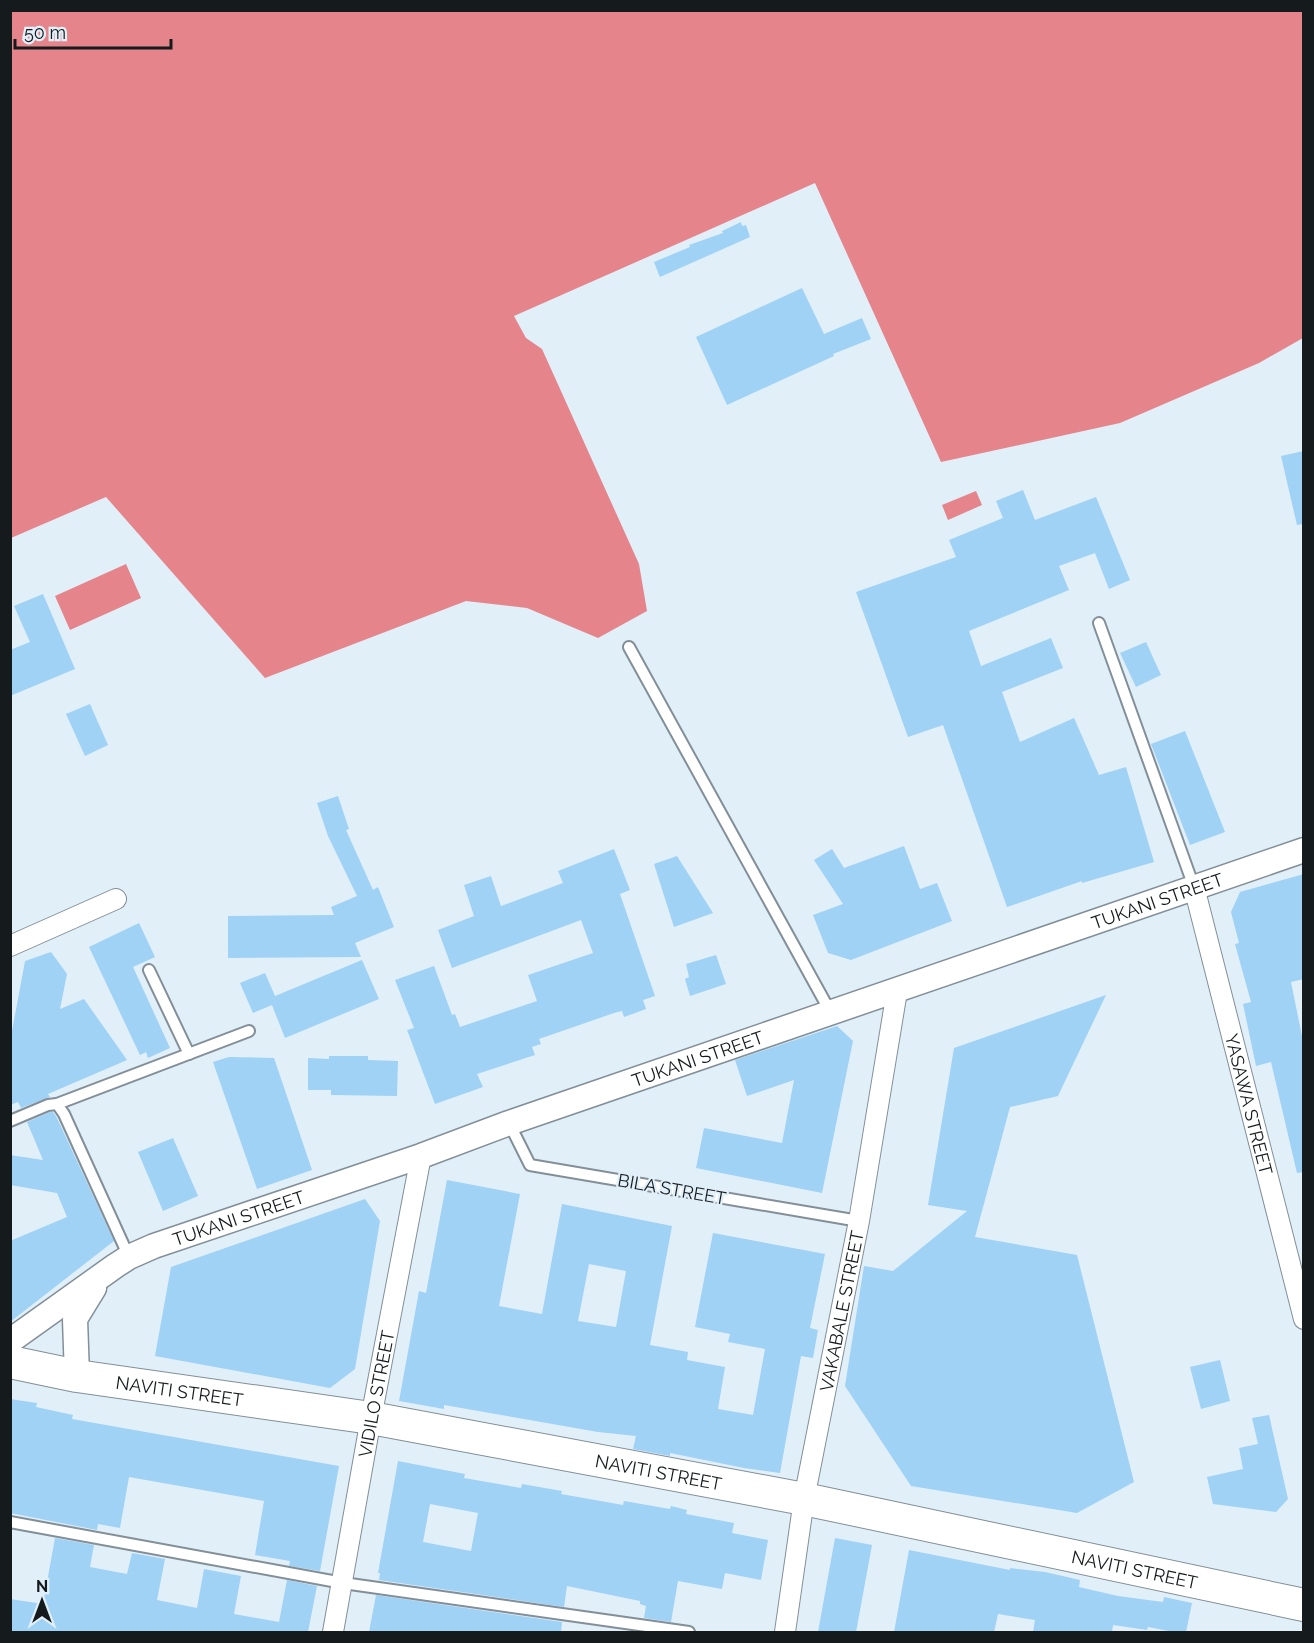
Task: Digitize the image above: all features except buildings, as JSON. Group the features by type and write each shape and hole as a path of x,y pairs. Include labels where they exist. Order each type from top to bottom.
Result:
{"main road":[{"name":"NAVITI STREET","path":"10,1362 77,1376 371,1418 804,1499 1304,1605"}],"street":[{"name":"TUKANI STREET","path":"10,1341 129,1257 154,1246 421,1156 509,1123 1304,850"},
{"name":"YASAWA STREET","path":"1194,887 1304,1319"},
{"path":"10,946 116,898"},
{"name":"VAKABALE STREET","path":"785,1632 804,1499 859,1221 897,991"},
{"name":"VIDILO STREET","path":"333,1632 421,1156"},
{"name":"TUKANI STREET","path":"77,1376 75,1319 100,1279"}],"lane":[{"path":"1099,623 1194,887"},
{"path":"629,647 831,1013"},
{"path":"149,970 189,1054"},
{"path":"10,1122 48,1105 57,1104 249,1031"},
{"path":"57,1104 64,1114 129,1257"},
{"name":"BILA STREET","path":"509,1123 530,1165 859,1221"},
{"path":"10,1522 343,1583 689,1632"}],"shaded area":[{"path":"11,10 1303,11 1303,338 1259,363 1120,423 941,462 815,183 514,316 526,338 542,349 639,564 647,611 598,638 527,608 466,601 265,678 106,497 11,538"},
{"path":"976,491 982,505 948,520 942,505"},
{"path":"126,564 141,598 70,630 55,596"}]}
